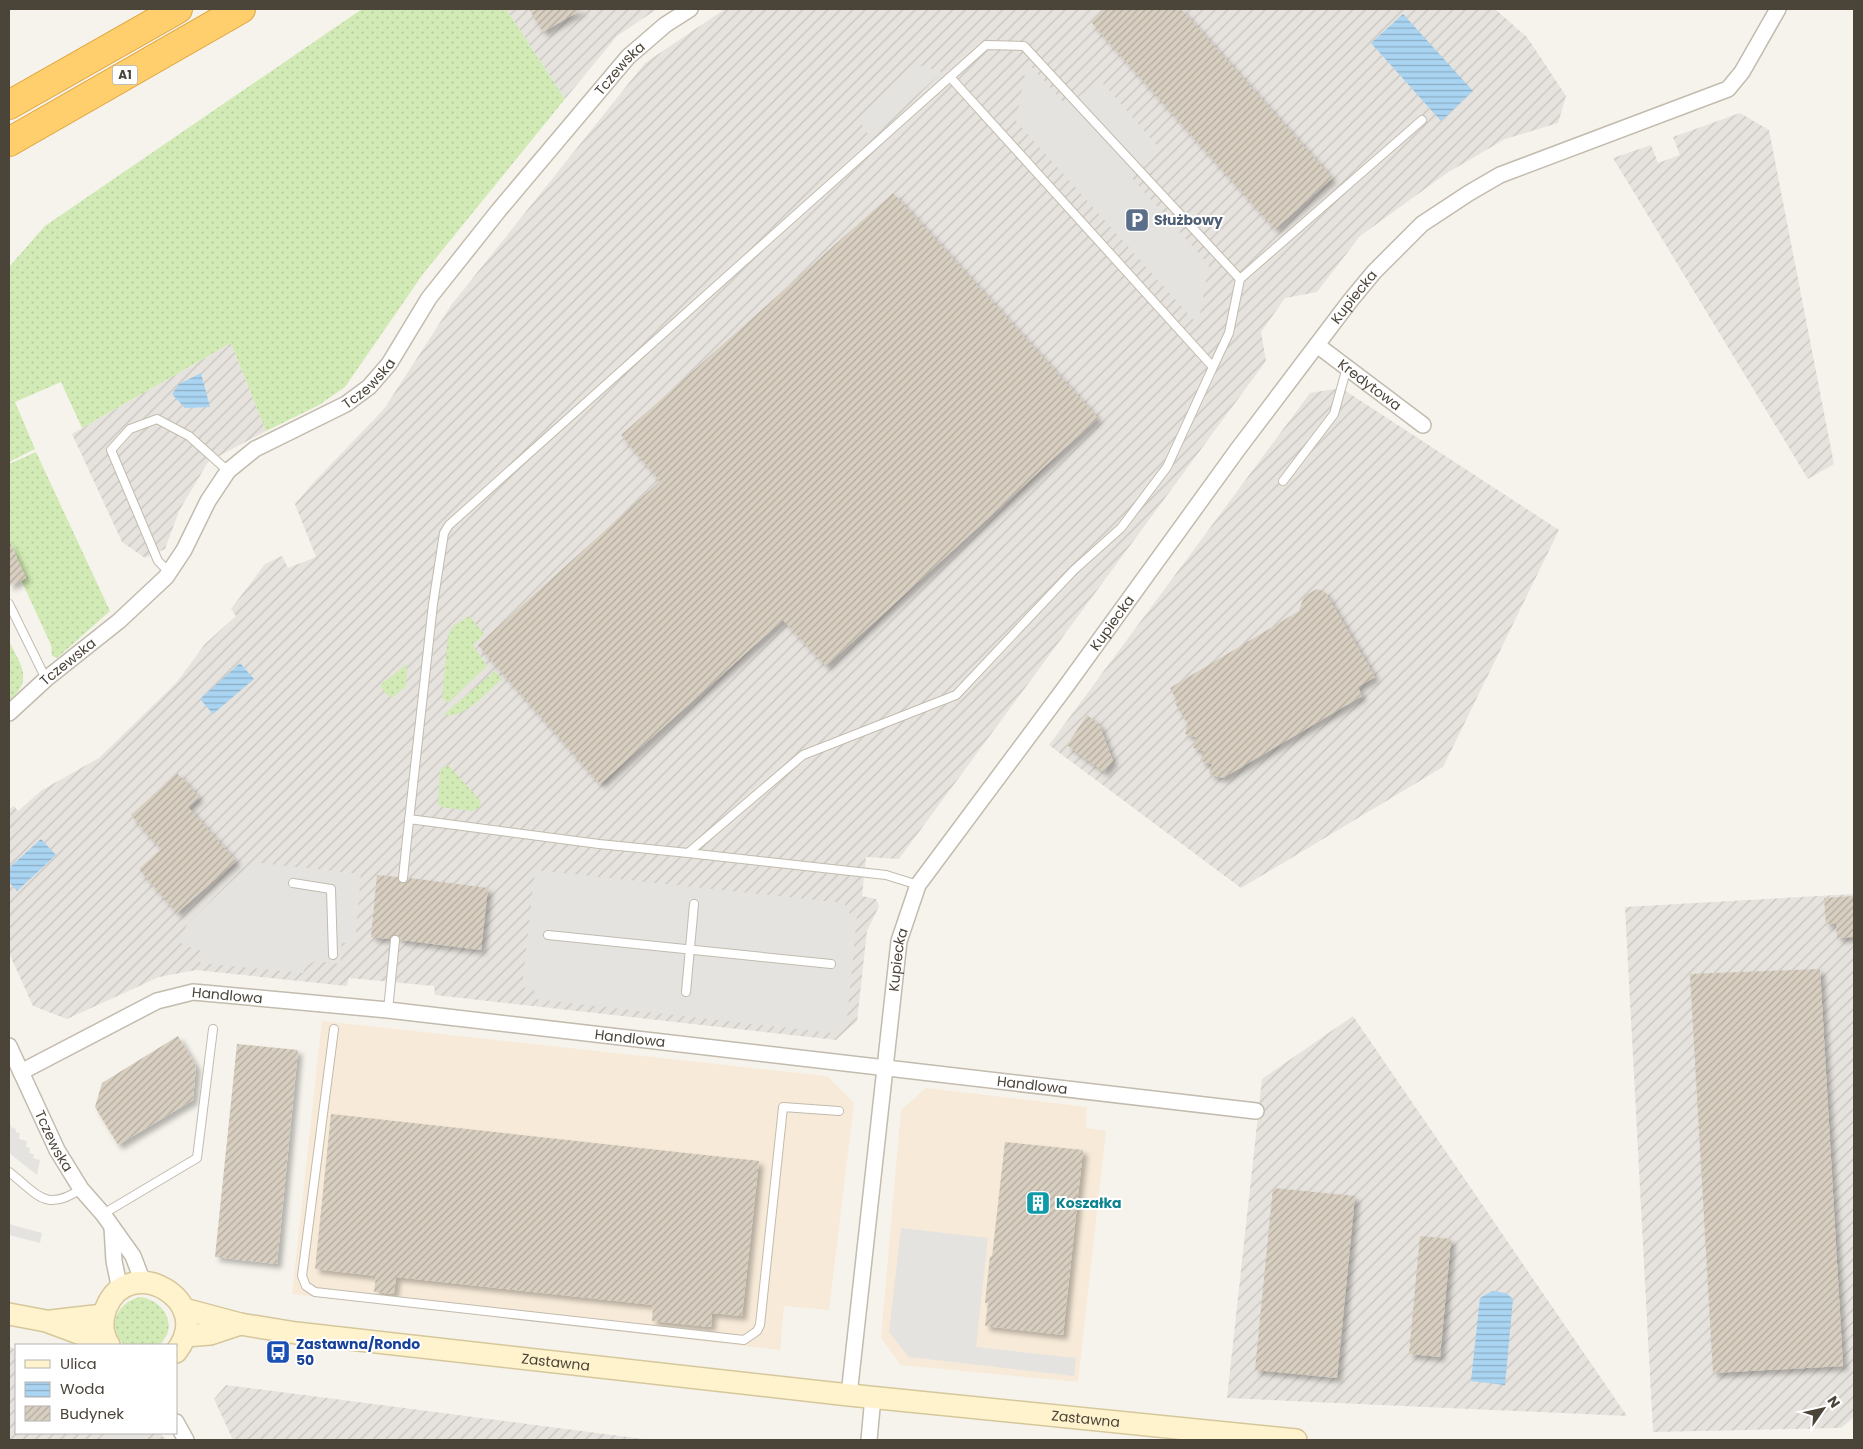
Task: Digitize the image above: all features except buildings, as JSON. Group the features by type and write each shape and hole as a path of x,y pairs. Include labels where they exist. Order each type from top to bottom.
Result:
{"highway":[{"name":"A1","path":"9,105 178,9"},
{"name":"A1","path":"9,142 241,9"}],"main road":[{"path":"9,1314 46,1322 107,1342 104,1315 110,1301 120,1290 143,1282 160,1285 174,1295 184,1309 186,1322 181,1344"},
{"name":"Zastawna","path":"184,1309 240,1324 305,1334 849,1395 1296,1440"},
{"path":"46,1322 104,1315"},
{"name":"Zastawna","path":"181,1344 240,1324"}],"street":[{"name":"Tczewska","path":"9,713 46,680 119,621 169,572 184,550 208,501 228,471 255,448 346,404 369,387 389,364 429,298 499,210 628,57 665,25 690,9"},
{"name":"Kupiecka","path":"849,1395 899,941 918,885 1350,301 1400,245 1422,224 1468,193 1500,175 1728,89 1742,72 1778,9"},
{"name":"Kredytowa","path":"1317,345 1423,425"},
{"name":"Handlowa","path":"21,1072 156,1001 194,992 388,1010 1256,1111"},
{"name":"Tczewska","path":"9,1046 58,1150 81,1189 103,1214 133,1256 143,1282"},
{"path":"112,1227 114,1261 120,1290"},
{"path":"869,1440 873,1397"},
{"path":"178,1426 186,1440"}],"lane":[{"path":"403,878 433,604 444,533 448,525 986,45 1024,46 1240,279"},
{"path":"950,77 1213,367"},
{"path":"688,853 803,755 956,695 1074,570 1121,528 1166,467 1229,333 1240,279 1422,120"},
{"path":"1283,481 1334,414 1347,367"},
{"path":"169,572 158,561 111,450 130,429 157,419 189,436 228,471"},
{"path":"9,604 46,680"},
{"path":"409,819 599,844 886,875 918,885"},
{"path":"293,884 331,889 333,955"},
{"path":"686,992 694,904"},
{"path":"548,935 831,964"},
{"path":"388,1010 395,940"},
{"path":"103,1214 197,1158 213,1029"},
{"path":"334,1029 302,1276 306,1286 315,1292 744,1340 751,1337 760,1325 783,1107 839,1111"},
{"path":"9,1172 46,1200 60,1201 81,1189"}],"shaded area":[{"path":"506,9 657,9 617,36 565,99"},
{"path":"725,9 1495,9 1527,37 1566,96 1558,123 1505,139 1447,173 1360,236 1317,292 1285,298 1261,332 1266,361 899,859 866,857 862,896 876,899 879,906 867,931 857,1021 836,1040 435,995 434,986 349,978 347,986 196,970 159,977 67,1019 33,1006 9,953 9,809 14,806 18,811 42,790 99,758 177,682 205,644 236,616 231,609 265,564 282,556 288,568 316,557 295,504 384,409 452,304 645,63"},
{"name":"Służbowy","path":"1027,62 1066,105 1101,81 1160,149 1130,176 1209,265 1198,325 1016,121"},
{"path":"919,65 942,72 870,137 858,119"},
{"path":"1740,113 1769,130 1834,464 1808,479 1613,158 1651,145 1658,163 1680,155 1673,137"},
{"path":"231,343 266,431 208,462 179,511 165,549 145,558 122,542 72,434"},
{"path":"1341,388 1559,530 1443,767 1241,888 1049,745 1310,393"},
{"path":"252,862 361,874 355,943 342,943 340,964 315,961 306,966 303,973 200,963 201,951 180,943 187,924"},
{"path":"535,870 844,903 850,914 857,916 847,1018 832,1033 534,999 534,989 522,987"},
{"path":"1854,894 1854,1417 1841,1428 1653,1432 1625,907"},
{"path":"1353,1016 1627,1416 1227,1398 1262,1079"},
{"path":"322,1021 827,1076 854,1103 829,1310 784,1306 780,1350 292,1294"},
{"path":"926,1088 1087,1107 1086,1128 1106,1131 1078,1382 901,1365 881,1338 901,1110"},
{"path":"9,1124 16,1129 16,1132 20,1133 19,1139 27,1141 26,1147 30,1148 29,1153 34,1154 33,1158 40,1160 37,1175 9,1153"},
{"path":"9,1224 42,1233 40,1243 9,1235"},
{"path":"901,1228 988,1238 976,1347 1076,1358 1074,1376 909,1357 889,1332"},
{"path":"9,1346 15,1349 15,1434 160,1434 167,1440 9,1440"},
{"path":"226,1385 651,1440 233,1440 214,1399"},
{"path":"108,1434 142,1434 145,1440 101,1440 100,1437"}],"green space":[{"path":"362,9 506,9 565,99 423,274 345,387 319,405 266,431 231,343 82,428 61,382 15,402 35,449 9,462 9,267 45,226"},
{"path":"36,452 110,611 57,658 52,656 51,645 9,554 9,464"},
{"path":"469,616 484,634 473,645 487,666 448,703 442,698 448,636 452,627"},
{"path":"9,641 21,665 23,679 17,693 9,701"},
{"path":"407,664 406,686 392,698 385,693 380,685"},
{"path":"495,671 502,679 475,704 459,713 444,714"},
{"path":"448,765 479,799 481,804 479,808 472,811 441,807 438,804 440,770"},
{"path":"140,1297 149,1299 156,1303 166,1315 169,1323 168,1330 160,1344 124,1344 119,1338 115,1324 116,1316 125,1304"}],"water":[{"path":"1403,14 1473,91 1441,121 1371,43"},
{"path":"201,373 210,407 185,408 172,394 179,384"},
{"path":"240,663 254,679 213,714 200,699"},
{"path":"41,839 56,855 17,891 9,882 9,868"},
{"path":"1492,1291 1506,1293 1513,1299 1505,1385 1471,1381 1480,1298"}],"place":[{"name":"Służbowy","path":"1137,220"},
{"name":"Koszałka","path":"1038,1203"},
{"name":"Zastawna/Rondo 50","path":"278,1352"}]}
